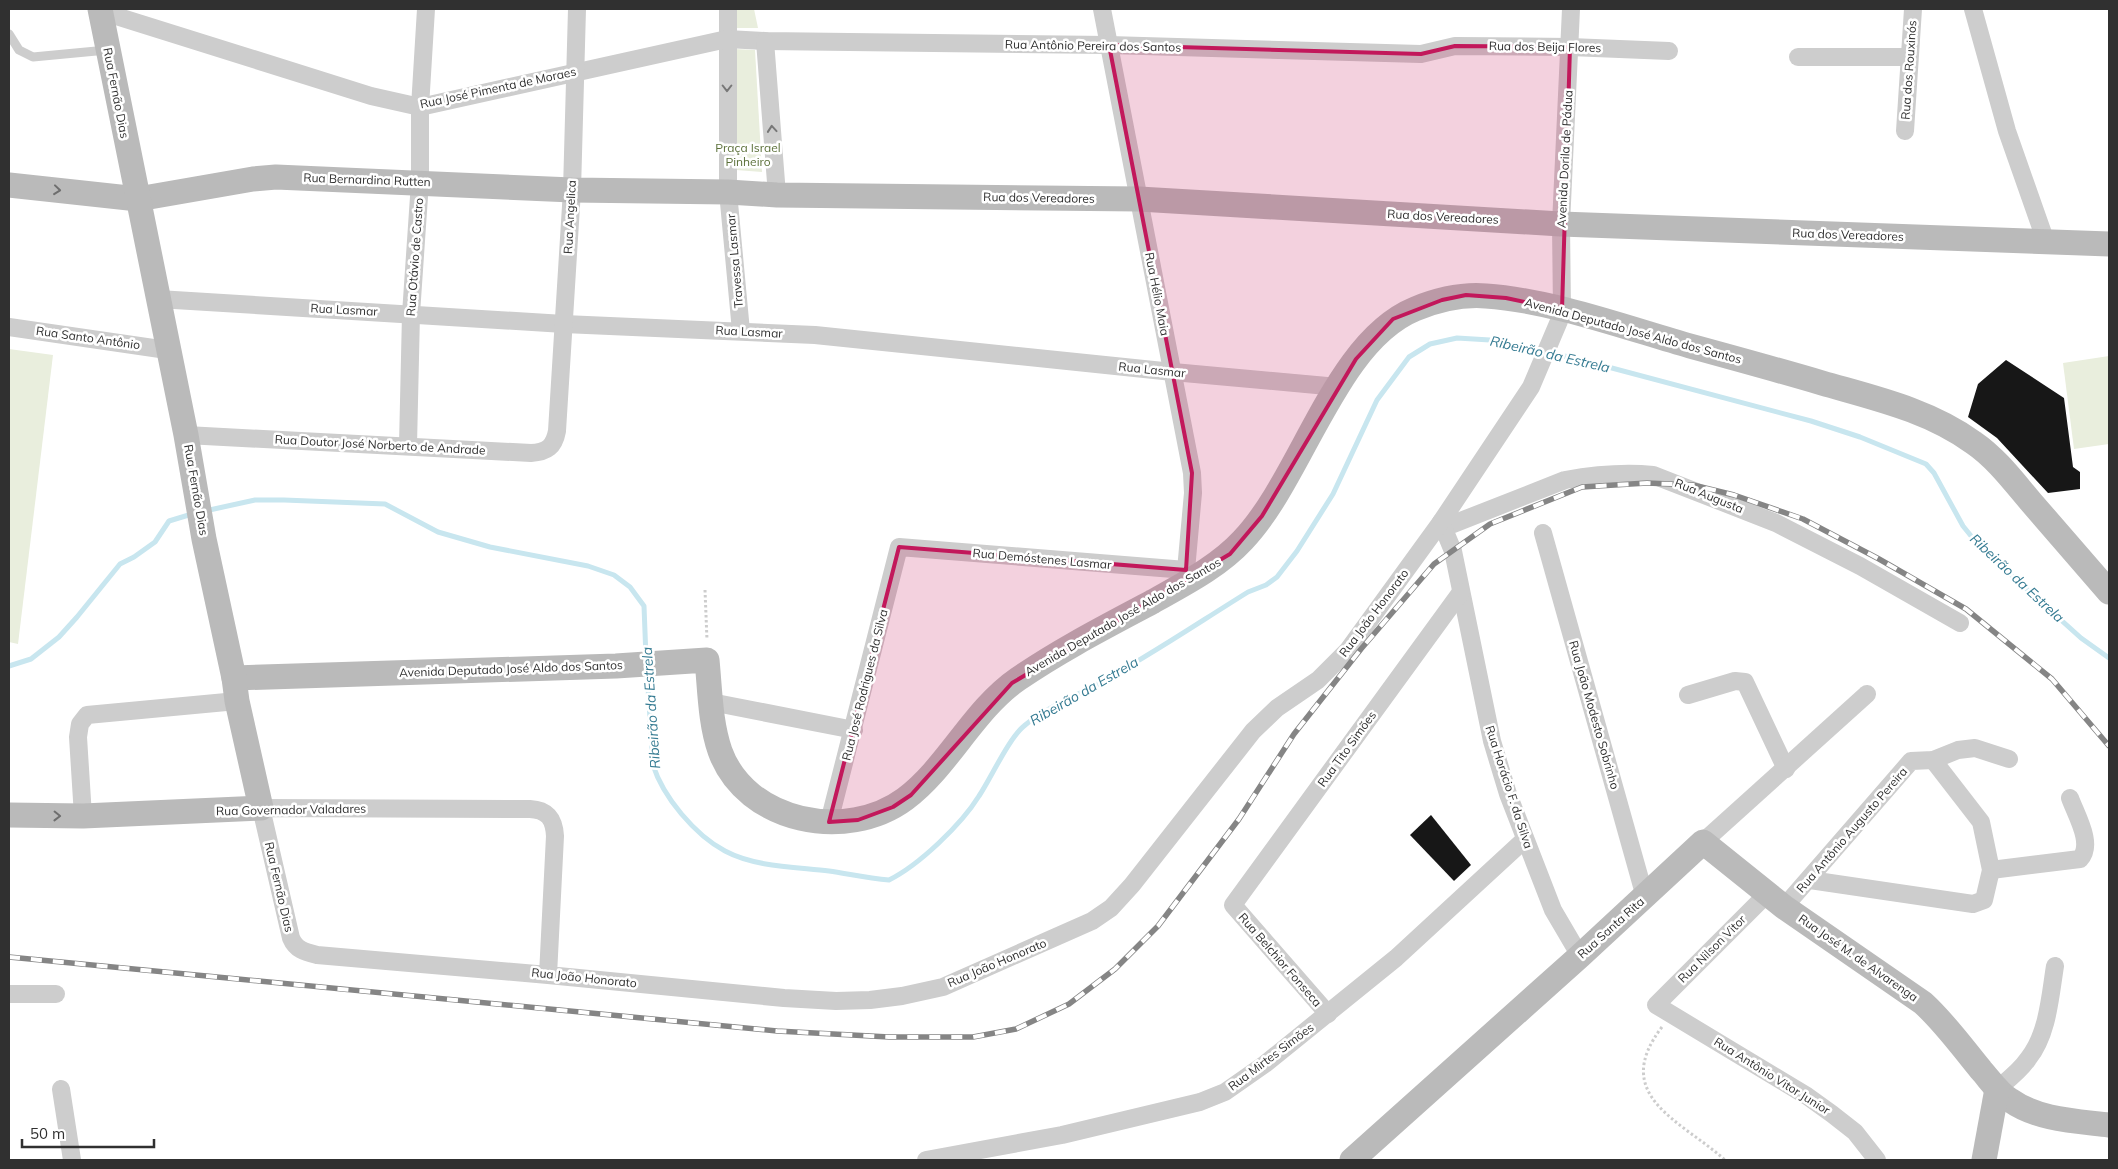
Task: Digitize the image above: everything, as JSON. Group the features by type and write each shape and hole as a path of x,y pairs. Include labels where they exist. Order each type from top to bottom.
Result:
{"street":[{"name":"Rua Otávio de Castro","path":"408,445 411,314 420,182 420,107 426,9"},
{"name":"Rua Angelica","path":"557,426 572,190 576,9"},
{"path":"727,39 765,41 777,195 728,192 727,39 728,9"},
{"name":"Rua Hélio Maia","path":"1102,9 1192,473 1193,494 1187,576"},
{"name":"Avenida Dorila de Pádua","path":"1560,316 1561,224 1571,9"},
{"name":"Rua dos Rouxinós","path":"1904,131 1912,9"},
{"path":"1973,9 2007,131 2046,242"},
{"name":"Rua José Pimenta de Moraes","path":"100,10 371,96 420,107 574,71 727,39"},
{"name":"Rua Fernão Dias","path":"100,10 167,350 186,435 204,539 261,808 291,938 299,950 317,955"},
{"name":"Rua Antônio Pereira dos Santos","path":"765,41 1109,45 1421,54"},
{"name":"Rua dos Beija Flores","path":"1421,54 1455,46 1570,47 1669,51"},
{"path":"1798,57 1910,57"},
{"name":"Rua Bernardina Rutten","path":"9,185 138,199 253,179 276,177 572,190 728,192"},
{"name":"Travessa Lasmar","path":"728,192 741,331"},
{"name":"Rua dos Vereadores","path":"777,195 1138,199 1561,224 2109,244"},
{"name":"Avenida Deputado José Aldo dos Santos","path":"235,689 707,660 714,727 721,752 730,769 753,796 779,811 796,817 829,822 858,820 878,815 911,795 983,712 1012,683 1187,576 1230,554 1262,516 1338,387 1371,340 1393,319 1416,308 1466,295 1506,298 1560,316 1860,393 1917,411 1977,444 2006,473 2109,592"},
{"name":"Rua Lasmar","path":"158,299 564,324 815,336 1338,387"},
{"name":"Rua João Honorato","path":"317,955 784,998 836,1001 870,1000 902,996 943,986 1092,921 1111,908 1132,885 1253,731 1277,708 1318,680 1348,650 1441,522 1531,387 1560,316"},
{"name":"Rua Santo Antônio","path":"9,326 167,350"},
{"name":"Rua Doutor José Norberto de Andrade","path":"186,435 544,452 552,446 557,426"},
{"name":"Rua Augusta","path":"1441,522 1453,524 1565,480 1637,473 1653,475 1776,522 1860,566 1960,623"},
{"name":"Rua Horácio F. da Silva","path":"1441,522 1453,552 1492,742 1524,840 1552,910 1580,956"},
{"name":"Rua João Modesto Sobrinho","path":"1543,533 1645,897"},
{"name":"Rua Demóstenes Lasmar","path":"899,547 1187,576"},
{"name":"Rua José Rodrigues da Silva","path":"829,822 854,730 899,547"},
{"name":"Rua Tito Simões","path":"1232,906 1461,592"},
{"path":"1688,694 1735,681 1745,682 1786,769"},
{"path":"83,816 78,737 80,724 87,715 235,689"},
{"name":"Rua Santa Rita","path":"1352,1160 1580,956 1867,694"},
{"path":"711,702 854,730"},
{"name":"Rua Antônio Augusto Pereira","path":"1776,900 1810,880 1911,761 1933,760 1958,750 1975,748 2009,759"},
{"path":"1810,880 1973,904 1984,900 1991,870 1981,822 1933,760"},
{"path":"1991,870 2080,859 2085,852 2085,840 2070,798"},
{"name":"Rua Governador Valadares","path":"9,815 83,816 261,808 538,810 549,815 553,820 556,836 548,975"},
{"name":"Rua Mirtes Simões","path":"926,1160 1062,1134 1200,1102 1225,1092 1246,1079 1396,958 1524,840"},
{"name":"Rua José M. de Alvarenga","path":"1704,842 1776,900 1923,1003 1936,1015 1997,1090 2010,1101 2058,1119 2109,1125"},
{"name":"Rua Nilson Vitor","path":"1656,1005 1776,900"},
{"name":"Rua Belchior Fonseca","path":"1232,906 1328,1014"},
{"path":"1983,1159 1997,1090 2021,1067 2036,1046 2046,1019 2055,966"},
{"path":"9,994 56,994"},
{"name":"Rua Antônio Vitor Junior","path":"1656,1005 1807,1096 1855,1132 1877,1160"},
{"path":"61,1089 72,1160"}],"lane":[{"path":"9,34 19,50 33,57 108,50"}],"path":[{"path":"705,590 707,660"},
{"path":"1672,1014 1649,1046 1643,1072 1645,1084 1651,1099 1662,1110 1725,1160"}],"highlighted area":[{"path":"1109,45 1421,54 1455,46 1570,47 1562,310 1506,298 1466,295 1442,300 1393,319 1356,359 1262,516 1230,554 1012,683 911,795 893,807 858,820 829,822 899,547 1186,570 1192,473"}],"green space":[{"path":"732,9 754,9 758,28 732,28"},
{"name":"Praça Israel Pinheiro","path":"734,49 755,50 762,172 736,170"},
{"path":"9,349 53,355 18,644 9,642"},
{"path":"2109,356 2109,444 2074,449 2063,363"}],"building":[{"path":"2006,360 2064,398 2073,467 2080,472 2080,489 2048,493 1997,438 1968,417 1978,384"},
{"path":"1431,815 1471,865 1454,881 1410,835"}],"waterway":[{"name":"Ribeirão da Estrela","path":"647,672 653,765 664,790 672,802 702,835 725,851 749,860 776,866 829,871 889,880 913,865 962,819 979,796 1012,739 1024,726 1050,709 1154,651 1248,592 1266,585 1277,577 1297,551 1333,494 1377,400 1409,357 1430,344 1457,338 1490,340 1578,359 1811,421 1860,437 1926,464 1934,473 1963,526 1980,547 2081,638 2109,658"},
{"name":"Ribeirão da Estrela","path":"205,511 255,500 385,504 438,532 490,547 588,566 614,575 630,587 644,606 646,658"},
{"name":"Ribeirão da Estrela","path":"9,666 31,659 59,637 120,564 134,557 155,542 169,521 192,514"}],"railway":[{"path":"9,957 777,1031 889,1037 973,1037 1016,1029 1069,1004 1115,969 1158,926 1239,819 1294,734 1361,649 1434,564 1490,524 1582,487 1647,483 1693,485 1734,495 1803,519 1879,559 1966,609 2052,679 2109,746"}]}
